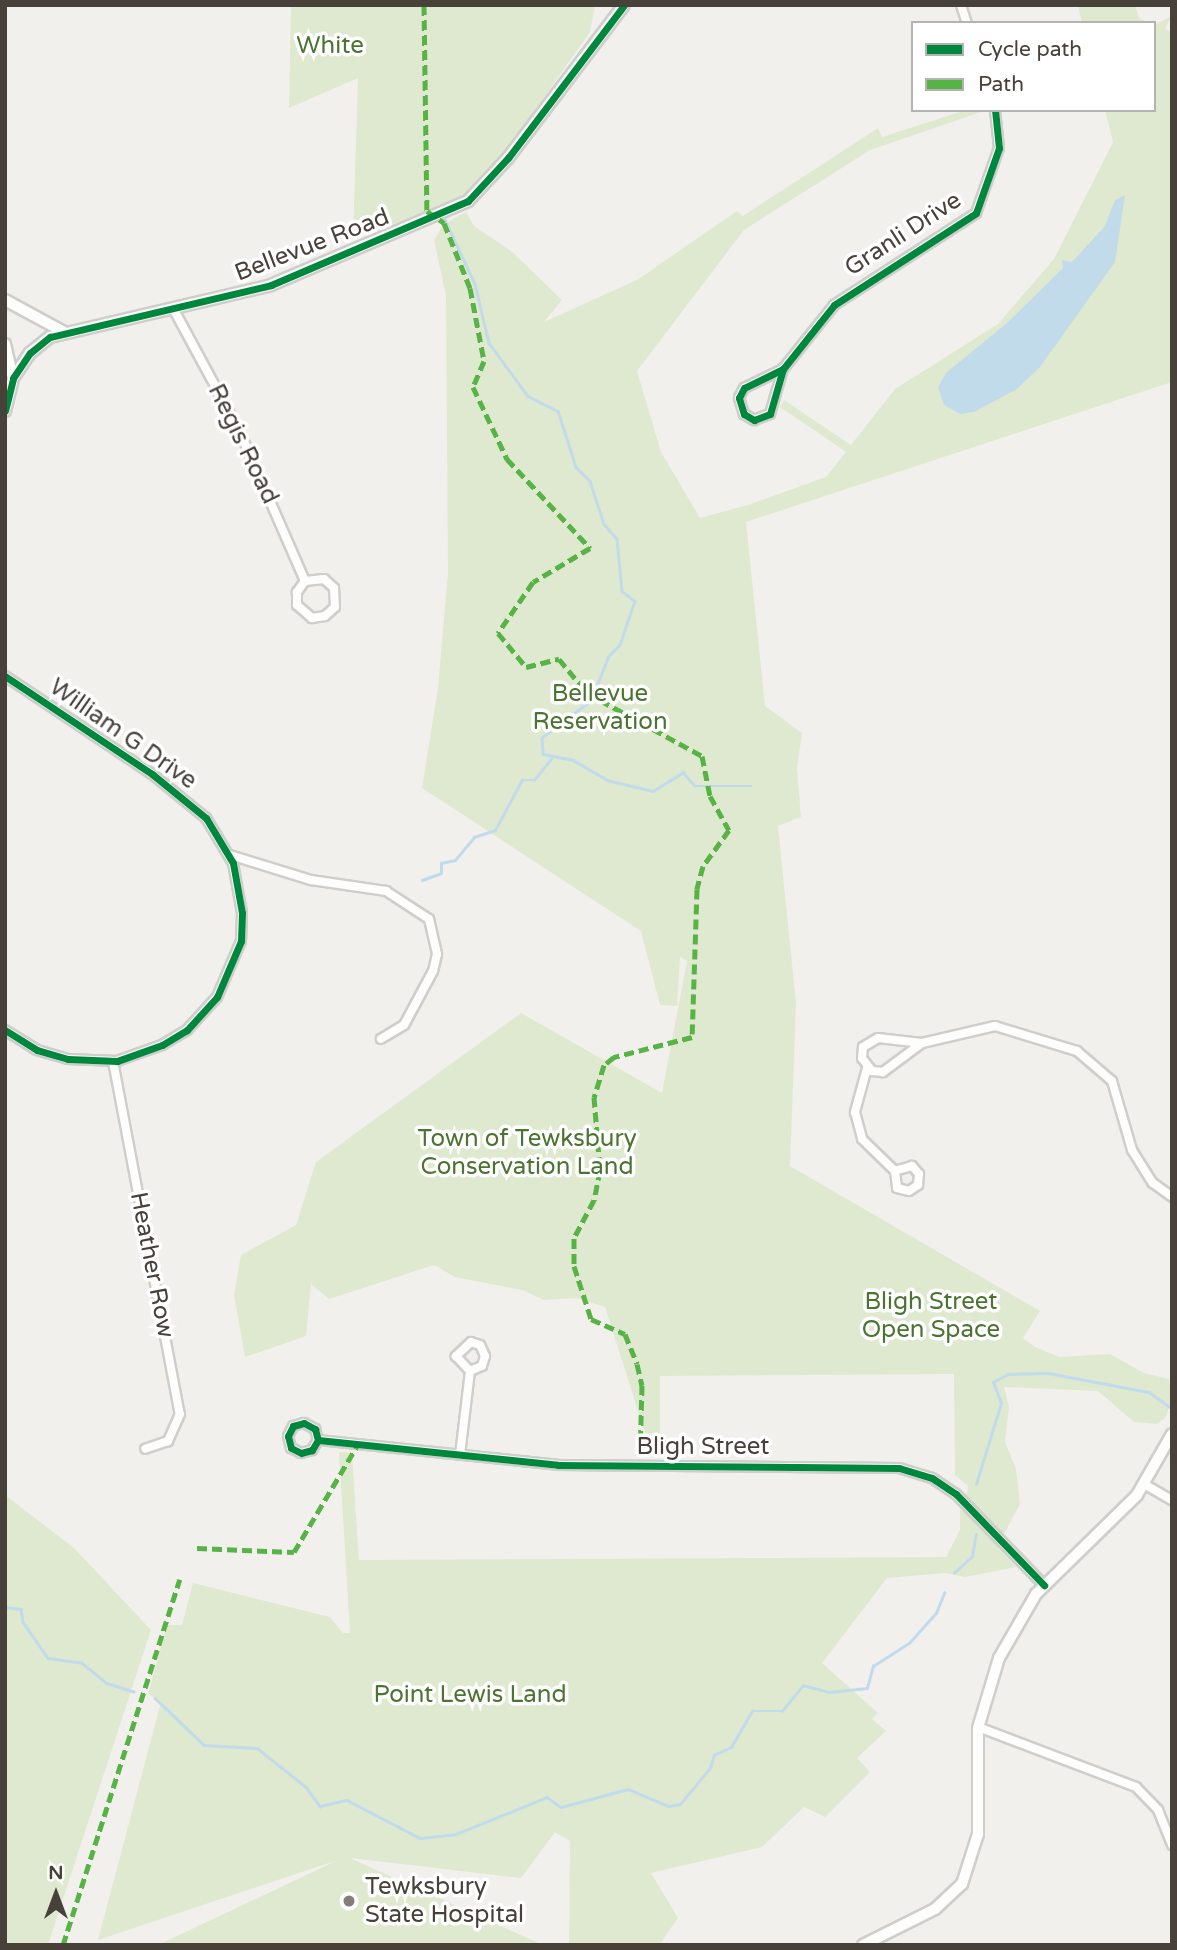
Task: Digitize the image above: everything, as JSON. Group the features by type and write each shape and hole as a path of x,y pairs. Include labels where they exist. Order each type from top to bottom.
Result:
{"street":[{"name":"Bellevue Road","path":"5,411 13,377 40,344 66,333 174,310 271,285 468,201 508,158 624,5"},
{"name":"Granli Drive","path":"783,369 744,388 738,398 744,414 754,420 770,414 783,369 821,317 845,295 976,213 999,148 995,112"},
{"path":"5,300 66,333"},
{"name":"Regis Road","path":"174,310 239,430 305,581"},
{"path":"5,344 13,377"},
{"name":"Regis Road","path":"318,578 334,588 337,601 325,616 312,618 300,611 296,598 305,581 318,578"},
{"name":"William G Drive","path":"5,676 186,799 222,837 230,855 242,913 241,941 224,985 187,1030 138,1056 113,1061 68,1059 37,1050 5,1030"},
{"path":"230,855 311,880 386,891 429,919 437,954 433,971 404,1025 381,1039"},
{"path":"894,1171 870,1152 856,1122 858,1094 867,1068 862,1052 872,1039 922,1043 995,1026 1077,1051 1111,1081 1132,1150 1153,1183 1172,1197"},
{"path":"867,1068 889,1070 922,1043"},
{"name":"Heather Row","path":"113,1061 180,1414 167,1441 145,1449"},
{"path":"460,1455 470,1371"},
{"path":"863,1945 935,1909 966,1877 978,1834 978,1727 999,1658 1044,1585 1144,1484 1172,1434"},
{"name":"Bligh Street","path":"318,1440 558,1465 883,1466 916,1472 956,1494 1044,1585"},
{"path":"1144,1484 1172,1500"},
{"path":"978,1727 1136,1787 1158,1810 1172,1845"}],"green space":[{"name":"White","path":"291,5 595,5 590,32 504,154 465,194 433,211 353,237 358,78 289,108"},
{"path":"1078,5 1135,5 1139,18 1146,21 1082,21"},
{"path":"1172,16 1165,29 1172,32 1172,382 746,522 765,706 802,733 797,769 801,817 778,826 796,1003 790,1166 1040,1311 1023,1338 1035,1347 1059,1357 1110,1354 1144,1373 1169,1379 1172,1400 1165,1418 1157,1424 1134,1422 1098,1391 1004,1387 1009,1407 1005,1442 1016,1469 1020,1504 997,1547 1016,1567 965,1577 945,1573 887,1578 822,1663 878,1713 872,1719 886,1731 857,1758 870,1772 825,1817 804,1807 762,1847 651,1873 678,1918 659,1945 569,1945 570,1841 555,1832 521,1878 350,1858 543,1945 158,1945 338,1860 98,1940 161,1702 148,1694 167,1625 182,1625 193,1583 330,1617 343,1633 350,1633 339,1452 352,1453 359,1560 946,1557 960,1530 960,1509 965,1513 968,1486 955,1475 954,1374 660,1376 660,1455 652,1455 605,1307 576,1298 544,1300 522,1290 455,1277 434,1265 329,1299 311,1284 306,1336 245,1357 234,1295 241,1255 296,1225 316,1162 521,1013 662,1093 687,961 680,957 677,1006 660,1005 641,931 422,788 438,688 448,572 446,296 434,240 444,224 466,212 474,226 511,251 562,300 544,322 637,280 737,211 743,216 878,128 882,137 960,112 981,112 870,150 744,230 637,371 661,452 700,518 751,504 826,477 846,452 780,407 784,400 851,445 895,389 998,324 1054,259 1113,142 1106,112 1156,112 1156,24"},
{"path":"5,1495 74,1548 151,1630 48,1945 5,1945"}],"water":[{"path":"1125,195 1115,262 1040,367 1017,389 974,412 960,414 944,405 938,387 946,373 1007,323 1063,268 1062,260 1072,262 1105,226 1115,200"}],"waterway":[{"path":"443,215 475,284 489,343 528,396 558,411 576,467 590,481 604,524 617,539 622,591 635,601 620,645 609,656 591,701 542,738 543,754 573,760 607,780 653,791 683,772 695,786 751,786"},
{"path":"422,880 441,873 441,863 455,860 474,837 495,830 522,780 534,780 551,759"},
{"path":"976,1484 1001,1403 993,1382 1008,1374 1048,1373 1149,1392 1172,1409"},
{"path":"954,1573 972,1556 976,1534"},
{"path":"155,1698 204,1745 257,1748 306,1787 320,1806 347,1800 420,1838 456,1834 547,1797 561,1807 628,1789 668,1806 680,1804 710,1768 714,1755 731,1747 752,1711 782,1711 803,1685 829,1692 867,1688 873,1666 909,1643 936,1613 944,1593"},
{"path":"5,1607 21,1609 23,1622 48,1658 82,1663 107,1683 134,1692"}],"marked path":[{"path":"424,5 427,211 444,223 470,288 484,361 473,387 507,459 590,548 533,582 498,633 526,667 559,659 587,693 702,756 710,796 729,830 703,866 697,889 692,1037 614,1057 604,1065 594,1097 600,1170 594,1200 574,1238 574,1266 591,1319 625,1334 637,1364 642,1385 640,1457"},
{"path":"197,1548 294,1552 358,1444"},
{"path":"63,1945 180,1579"}],"cycle path":[{"path":"5,411 13,378 30,353 50,337 271,285 468,201 508,158 624,5"},
{"path":"783,369 834,305 976,213 999,148 995,112"},
{"path":"783,369 770,414 754,420 744,414 739,398 744,388 783,369"},
{"path":"5,676 152,774 206,818 233,863 242,913 241,941 217,997 187,1030 162,1045 117,1061 68,1059 37,1050 5,1030"},
{"path":"318,1440 312,1450 301,1453 291,1448 288,1436 293,1426 304,1423 315,1429 318,1440 558,1465 899,1468 932,1478 956,1494 1044,1585"}],"place":[{"name":"Tewksbury State Hospital","path":"349,1901"}],"park label":[{"name":"Bellevue Reservation","path":"600,708"},
{"name":"Town of Tewksbury Conservation Land","path":"527,1153"},
{"name":"Bligh Street Open Space","path":"931,1316"},
{"name":"Point Lewis Land","path":"470,1695"}]}
